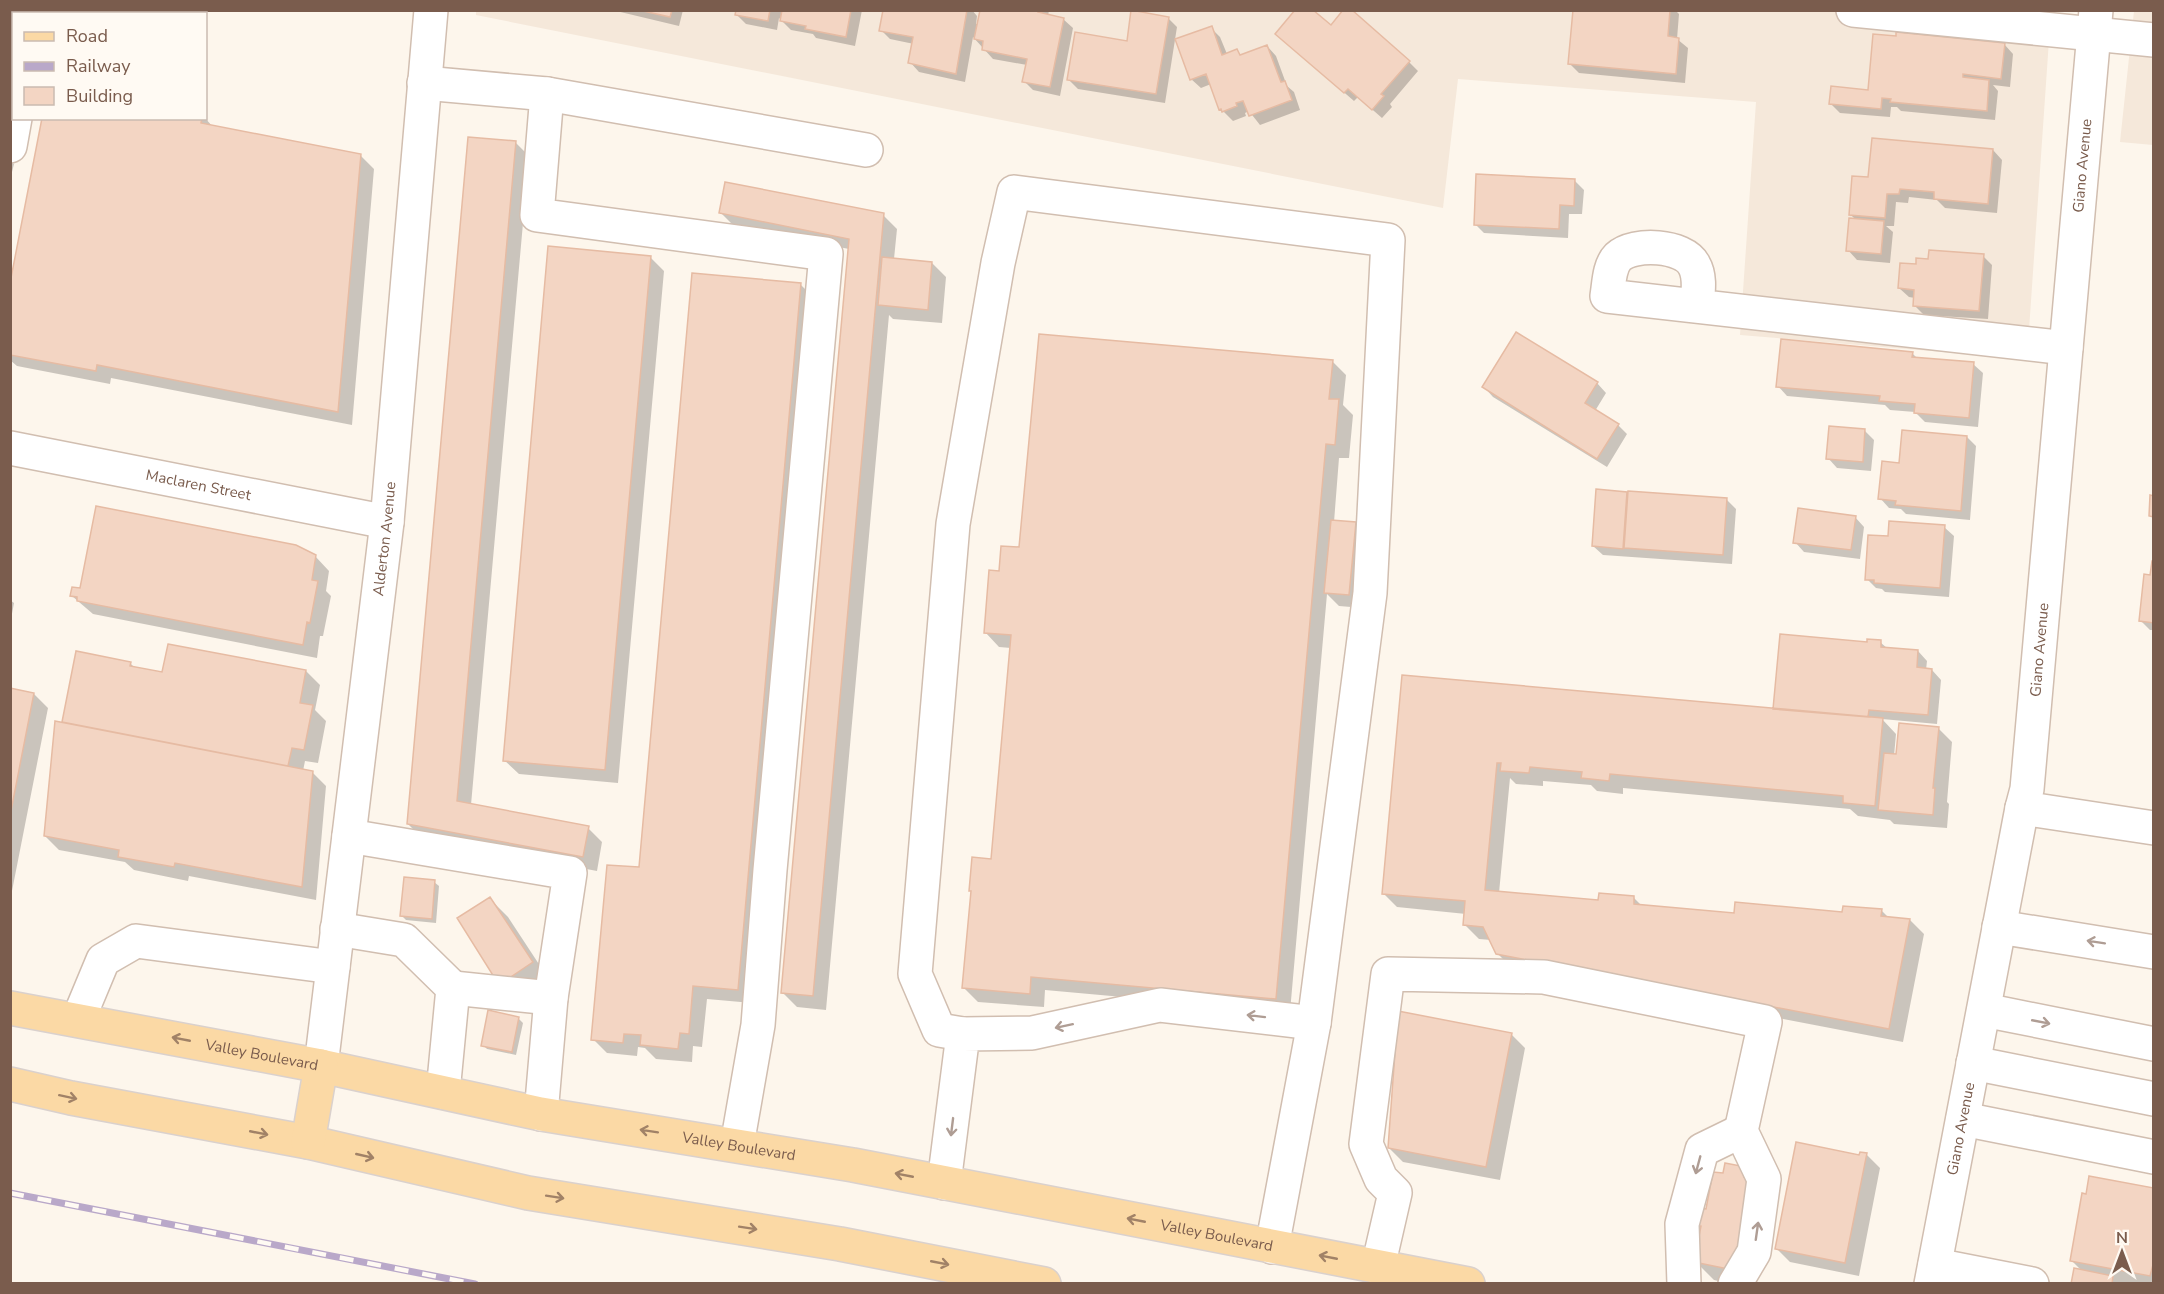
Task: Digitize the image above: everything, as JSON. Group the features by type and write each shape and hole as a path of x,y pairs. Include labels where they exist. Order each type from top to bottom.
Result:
{"main road":[{"name":"Valley Boulevard","path":"10,1008 321,1066 542,1114 853,1165 1468,1284"},
{"path":"308,1142 321,1066"},
{"path":"10,1084 82,1100 308,1142 528,1193 840,1244 1044,1284"}],"street":[{"name":"Alderton Avenue","path":"321,1066 387,522 431,10"},
{"path":"1852,10 2095,23 2154,40"},
{"name":"Giano Avenue","path":"1933,1274 2027,789 2095,23"},
{"path":"424,83 547,94 866,150"},
{"path":"547,94 537,215 826,254 758,1025 737,1145"},
{"path":"10,146 15,120"},
{"path":"1272,1247 1314,1023 1370,593 1388,240 1014,192 998,263 953,524 915,974 939,1030 963,1034 1032,1033 1160,1005 1314,1023"},
{"path":"1697,306 2066,348"},
{"name":"Maclaren Street","path":"10,448 387,522"},
{"path":"2022,808 2154,828"},
{"path":"349,836 570,873 551,998 542,1114"},
{"path":"1999,927 2154,952"},
{"path":"338,929 404,940 453,988 551,998"},
{"path":"78,1020 103,960 136,941 333,967"},
{"path":"1378,1266 1395,1193 1381,1179 1366,1144 1388,974 1544,977 1765,1022 1741,1131 1764,1179 1754,1252 1735,1284"},
{"path":"443,1092 453,988"},
{"path":"1984,1010 2154,1044"},
{"path":"944,1183 963,1034"},
{"path":"1973,1063 2154,1100"},
{"path":"1963,1119 2154,1157"},
{"path":"1684,1284 1682,1224 1701,1150 1741,1131"},
{"path":"1933,1274 2032,1284"}],"shaded area":[{"path":"476,10 2051,11 2027,359 1740,335 1756,102 1458,79 1443,208 476,15"},
{"path":"2134,11 2153,11 2153,145 2120,142"}],"building":[{"path":"639,10 672,10 670,17"},
{"path":"736,10 770,10 768,21 735,15"},
{"path":"782,10 851,10 846,37 805,29 806,26 780,21"},
{"path":"883,10 967,10 956,74 908,63 913,37 879,31"},
{"path":"980,10 1039,10 1038,12 1064,18 1050,87 1022,82 1027,59 982,50 983,41 974,39"},
{"path":"1131,10 1169,17 1156,94 1067,80 1075,32 1127,41"},
{"path":"1295,10 1313,10 1331,25 1343,10 1352,10 1410,61 1381,94 1384,96 1372,110 1348,89 1344,93 1275,34"},
{"path":"1573,10 1670,10 1668,36 1679,38 1676,74 1568,64"},
{"path":"1212,26 1222,55 1237,49 1240,55 1267,45 1281,82 1285,81 1292,100 1249,116 1243,101 1222,112 1221,109 1219,110 1206,74 1190,80 1175,39"},
{"path":"1896,32 2005,43 2001,79 1963,74 1963,77 1989,80 1987,111 1890,102 1891,99 1882,98 1881,109 1829,104 1831,86 1868,90 1873,34 1896,36"},
{"path":"42,120 202,120 201,123 361,154 338,412 97,365 96,371 10,355 10,283"},
{"path":"468,137 516,141 457,801 589,826 583,857 407,824"},
{"path":"1872,138 1993,149 1988,204 1934,199 1934,192 1900,189 1899,194 1887,194 1885,218 1849,215 1852,176 1868,177"},
{"path":"1476,174 1575,179 1574,206 1560,205 1559,229 1474,225"},
{"path":"725,182 884,213 813,996 781,993 849,239 719,213"},
{"path":"1849,218 1884,221 1881,254 1846,251"},
{"path":"548,246 651,256 605,770 503,761"},
{"path":"1929,250 1984,254 1979,311 1913,306 1914,290 1898,288 1900,263 1916,264 1916,258 1928,259"},
{"path":"882,257 932,262 928,310 878,305"},
{"path":"692,273 801,283 738,990 693,986 689,1034 680,1033 678,1049 640,1045 641,1035 624,1034 623,1043 591,1040 607,865 639,867"},
{"path":"1516,332 1598,382 1585,403 1619,424 1597,459 1482,387"},
{"path":"1039,334 1333,360 1329,399 1339,399 1335,445 1326,444 1276,999 1031,977 1030,994 962,988 972,857 991,859 1011,635 984,633 989,570 999,571 1001,546 1019,547"},
{"path":"1781,339 1913,352 1912,357 1974,362 1969,418 1914,413 1915,404 1879,401 1880,396 1776,387"},
{"path":"1829,426 1865,429 1863,462 1826,459"},
{"path":"1902,430 1967,436 1961,511 1895,505 1896,501 1878,499 1882,461 1899,463"},
{"path":"1596,489 1627,492 1623,549 1592,546"},
{"path":"1628,491 1727,498 1723,555 1624,548"},
{"path":"2150,495 2154,496 2154,517 2149,516"},
{"path":"96,506 296,545 316,555 312,580 318,581 303,645 77,601 77,597 70,596 72,587 80,588"},
{"path":"1798,508 1856,516 1851,550 1793,543"},
{"path":"1331,520 1356,522 1349,595 1324,593"},
{"path":"1889,521 1945,525 1940,588 1874,583 1874,580 1865,580 1868,535 1888,536"},
{"path":"2152,561 2154,561 2154,623 2139,621 2144,574 2150,575"},
{"path":"1780,634 1867,642 1867,639 1881,640 1881,647 1918,650 1917,667 1932,669 1928,715 1869,710 1868,717 1773,709"},
{"path":"168,644 306,670 300,703 313,705 304,750 292,748 288,766 62,722 76,651 131,662 130,666 162,672"},
{"path":"1402,675 1883,718 1875,806 1843,803 1843,796 1610,774 1609,781 1581,778 1582,772 1530,767 1529,773 1500,771 1501,763 1497,763 1485,890 1598,900 1599,893 1634,896 1634,904 1734,913 1735,902 1842,912 1843,906 1882,909 1881,916 1910,919 1889,1029 1496,954 1483,927 1463,925 1465,901 1382,894"},
{"path":"10,688 34,693 10,816"},
{"path":"55,721 313,771 302,887 175,863 174,867 118,857 119,850 44,836"},
{"path":"1899,723 1939,727 1933,788 1935,788 1933,815 1878,810 1884,753 1896,754"},
{"path":"404,877 435,880 432,919 400,916"},
{"path":"490,897 533,962 499,985 457,918"},
{"path":"488,1010 519,1017 512,1052 481,1046"},
{"path":"1398,1011 1512,1033 1486,1167 1388,1148"},
{"path":"1796,1142 1859,1155 1860,1152 1867,1153 1845,1263 1775,1249"},
{"path":"1725,1163 1746,1167 1744,1177 1751,1179 1733,1270 1694,1262 1701,1226 1688,1224 1692,1207 1706,1209 1713,1172 1723,1173"},
{"path":"2089,1176 2154,1188 2154,1261 2150,1276 2070,1261 2082,1193 2086,1194"},
{"path":"2074,1268 2113,1276 2112,1284 2071,1284"}],"railway":[{"path":"10,1193 475,1284"}]}
